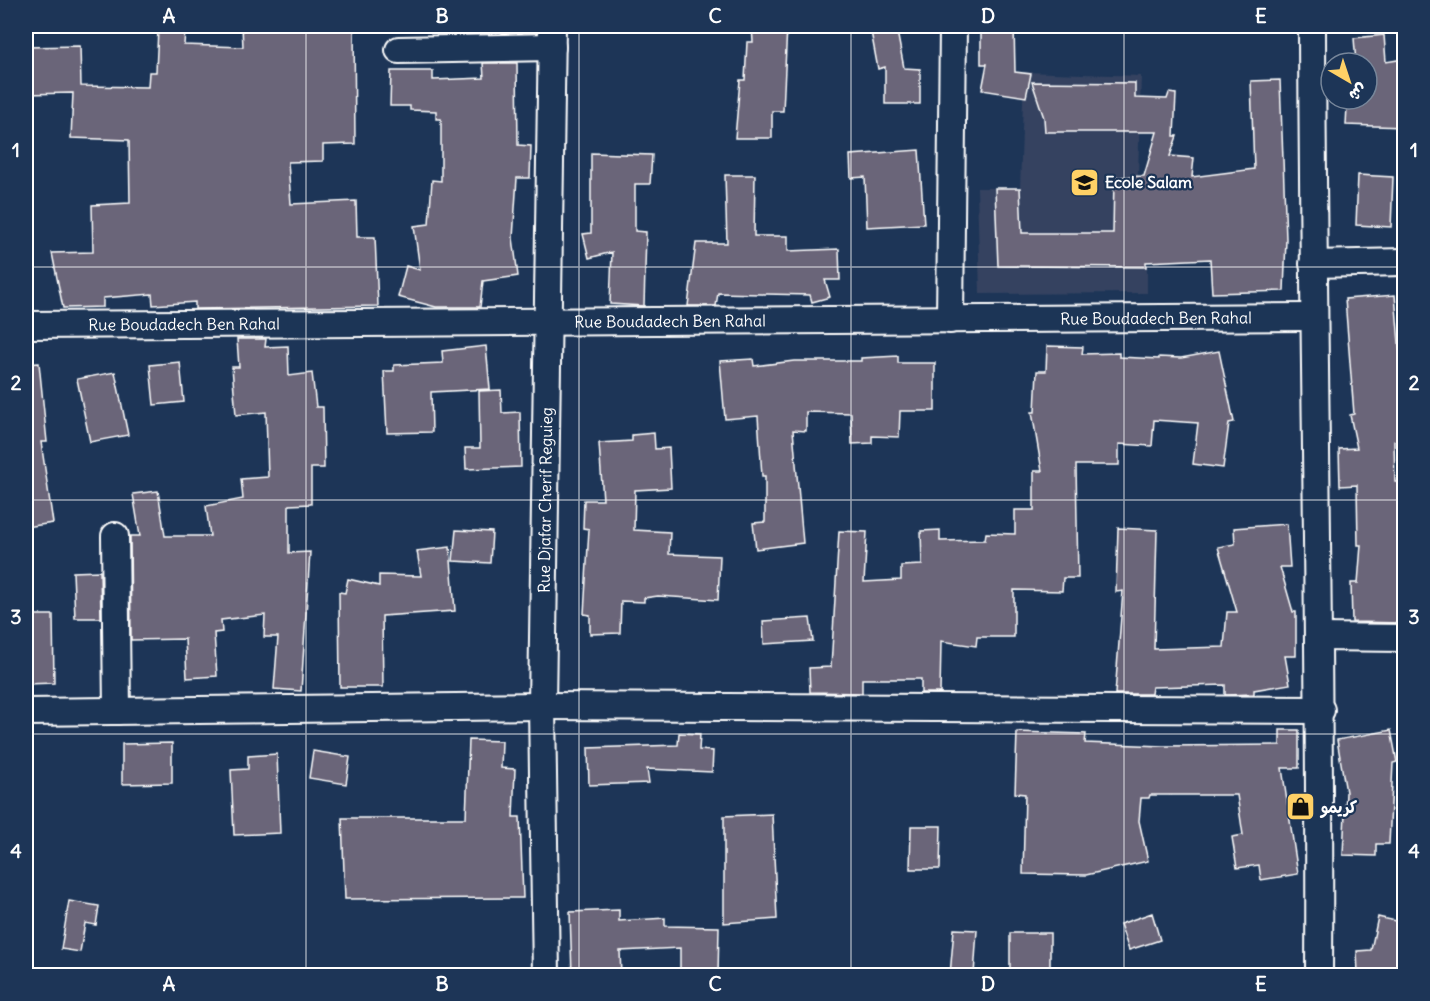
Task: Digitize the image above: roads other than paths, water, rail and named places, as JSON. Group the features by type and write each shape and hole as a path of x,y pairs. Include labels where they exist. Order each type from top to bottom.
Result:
{"street":[{"path":"950,320 953,26"},
{"path":"1312,26 1313,317 1321,710 1319,975"},
{"path":"399,50 552,36"},
{"name":"Rue Djafar Cherif Reguieg","path":"546,975 542,706 552,36"},
{"path":"1313,264 1404,262"},
{"name":"Rue Boudadech Ben Rahal","path":"26,325 1313,317"},
{"path":"115,537 117,711"},
{"path":"1319,637 1404,638"},
{"path":"26,712 542,706 1321,710"}],"place":[{"name":"Ecole Salam","path":"1084,182"},
{"name":"كريمو","path":"1300,807"}]}
